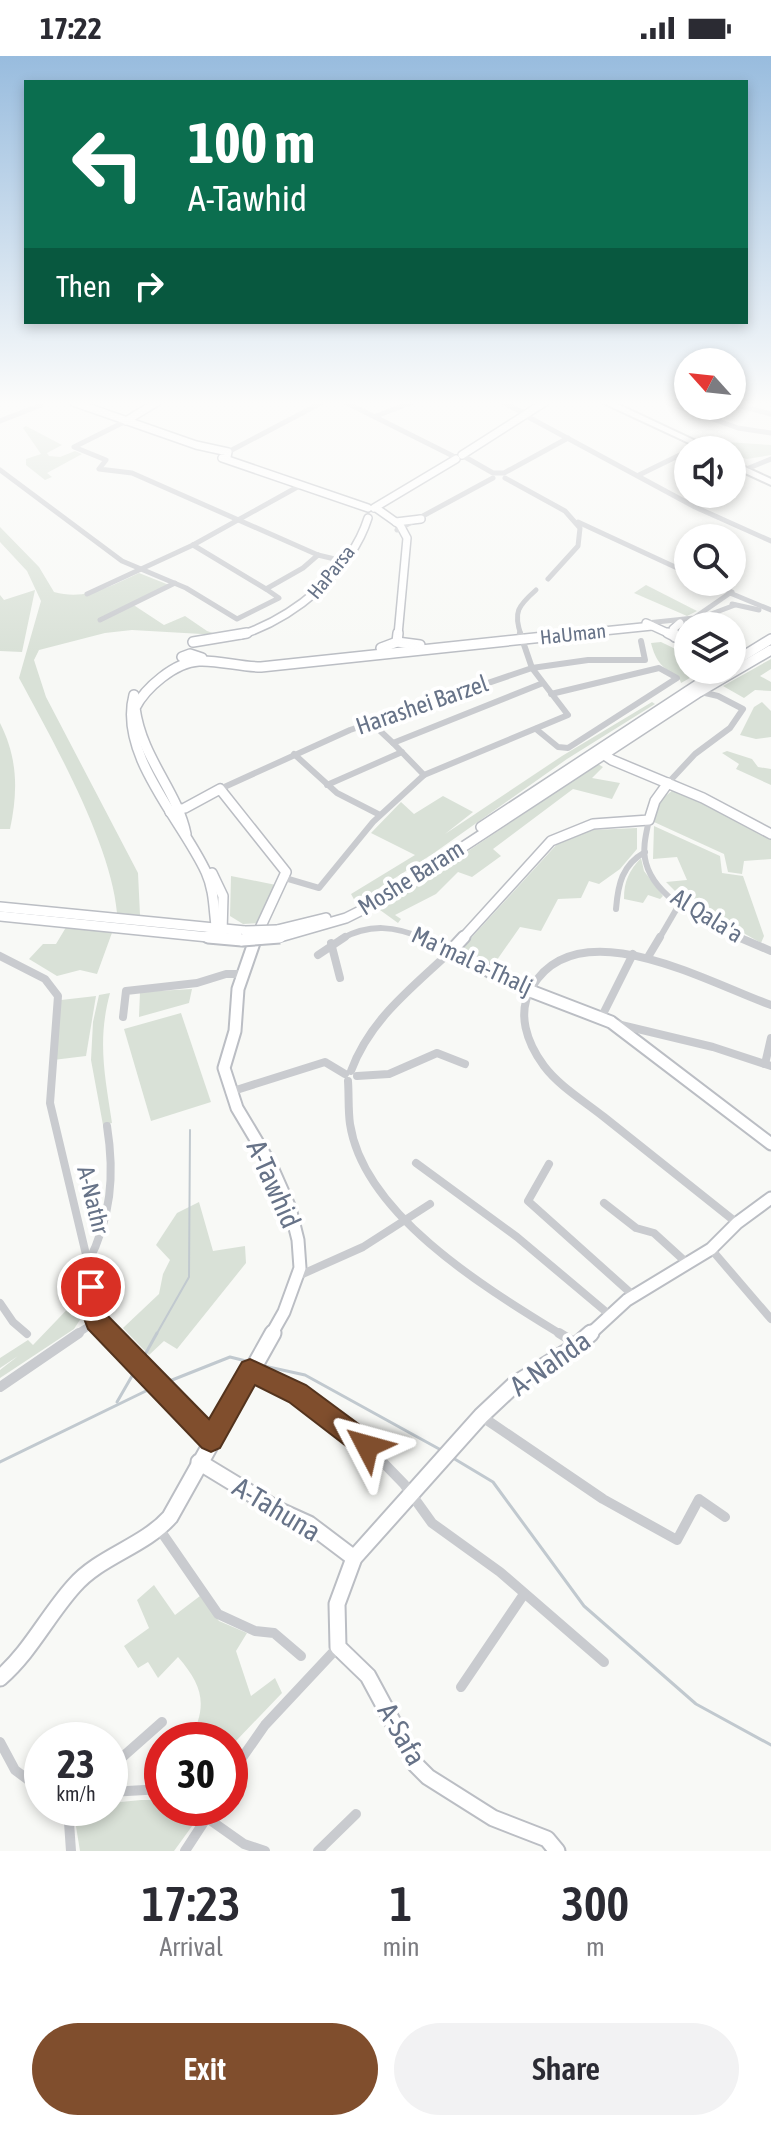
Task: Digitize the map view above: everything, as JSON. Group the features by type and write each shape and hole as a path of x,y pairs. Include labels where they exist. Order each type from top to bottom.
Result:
{"street":[{"path":"21,486 122,561 175,583 237,619 279,598 193,545"},
{"path":"161,486 318,555 343,561"},
{"path":"87,594 193,545 300,486"},
{"path":"303,486 399,527 407,541"},
{"path":"372,513 416,486"},
{"path":"399,527 422,520 476,486"},
{"path":"523,486 578,522 674,566"},
{"path":"658,486 695,507 771,541"},
{"name":"HaParsa","path":"190,658 193,642 241,635 284,618 313,598 343,561 372,513"},
{"path":"399,647 407,541 422,520"},
{"path":"548,579 578,546 581,538 578,522"},
{"path":"399,527 406,557"},
{"path":"266,589 303,568 318,555"},
{"path":"100,620 175,583"},
{"path":"220,789 274,854 284,868 285,878 319,888 380,815 424,775 568,715 532,668 520,637 515,610 536,590"},
{"path":"722,596 736,605 771,613"},
{"name":"HaUman","path":"190,658 229,667 260,667 399,647 543,637 694,618 728,596"},
{"path":"739,596 771,613"},
{"name":"HaUman","path":"720,612 746,600"},
{"name":"HaUman","path":"646,625 674,623"},
{"path":"520,637 646,625 674,637"},
{"path":"646,625 674,642"},
{"path":"524,652 527,642 543,637"},
{"name":"Moshe Baram","path":"748,653 771,639"},
{"name":"Harashei Barzel","path":"175,810 294,754 460,691 532,668 588,660 645,660 641,641"},
{"name":"Moshe Baram","path":"746,661 771,650"},
{"path":"190,658 141,689 128,708 134,736 152,780 175,810 223,896 219,933"},
{"path":"536,729 558,747 568,748 677,678 659,668 551,694"},
{"path":"393,743 543,683"},
{"name":"Moshe Baram","path":"0,907 148,927 244,935 278,934 321,927 371,906 603,751 696,684"},
{"name":"Moshe Baram","path":"603,751 710,684"},
{"path":"616,909 622,873 631,861 645,852 655,801 695,754 730,728 743,709 714,694 699,692"},
{"path":"377,728 424,775"},
{"path":"620,743 622,760"},
{"path":"603,751 632,767"},
{"path":"603,751 771,834"},
{"path":"327,785 402,752"},
{"path":"294,754 327,785 353,803 380,815"},
{"path":"578,1344 470,1276 405,1221 372,1178 355,1147 348,1126 350,1076 358,1051 381,1019 451,951 551,841 593,824 649,820"},
{"path":"760,827 771,827"},
{"name":"Al Qala'a","path":"645,852 649,870 680,903 741,938 771,951"},
{"path":"201,860 216,908 219,933"},
{"name":"A-Tawhid","path":"0,1678 22,1659 75,1585 160,1530 284,1312 298,1276 300,1255 290,1208 230,1092 224,1068 235,1031 236,1003 251,948 285,878"},
{"path":"648,957 680,903"},
{"path":"188,927 205,919 216,908"},
{"name":"Moshe Baram","path":"0,916 98,921"},
{"name":"Ma'mal a-Thalj","path":"318,955 331,943 366,928 390,925 451,951 529,991 606,1020 771,1144"},
{"name":"Moshe Baram","path":"148,927 188,927 219,933"},
{"path":"331,943 340,978"},
{"path":"633,954 606,1020 768,1065 771,1038"},
{"path":"737,1223 551,1075 529,1043 524,1013 529,991 543,971 572,955 633,954 648,957 771,1005"},
{"name":"A-Nathr","path":"0,956 45,979 58,996 50,1103 88,1263 92,1312 97,1321"},
{"path":"123,1017 126,991 197,983 226,974 243,974"},
{"path":"230,1092 325,1062 350,1076 375,1078 400,1073 439,1053 465,1064"},
{"path":"88,1263 102,1239 110,1215 114,1165 107,1126"},
{"path":"416,1163 517,1237 611,1316"},
{"path":"549,1164 528,1201 634,1296"},
{"name":"A-Nahda","path":"354,1558 481,1416 515,1384 578,1344 634,1296 711,1249 737,1223 771,1198"},
{"path":"604,1203 636,1228 654,1233 687,1263"},
{"path":"298,1276 334,1263 430,1204"},
{"path":"711,1249 771,1319"},
{"path":"0,1303 13,1322 27,1334"},
{"path":"0,1387 97,1321 211,1440"},
{"path":"250,1371 298,1393 367,1446 432,1523 500,1572 604,1662"},
{"path":"481,1416 603,1499 677,1540 699,1499 725,1517"},
{"name":"A-Tahuna","path":"199,1462 278,1510 309,1524 354,1558"},
{"path":"160,1530 218,1614 255,1631 274,1633 301,1656"},
{"path":"248,1749 265,1725 338,1647 337,1604 354,1558"},
{"path":"461,1687 524,1594"},
{"name":"A-Safa","path":"338,1647 368,1676 416,1765 428,1777 493,1818 547,1839 557,1851"},
{"path":"128,1752 144,1738"},
{"path":"0,1742 15,1770 24,1777"},
{"path":"318,1851 356,1814"},
{"path":"69,1826 71,1851"},
{"path":"185,1851 201,1826"},
{"path":"224,1826 244,1844 265,1851"}],"shaded area":[{"path":"0,527 39,567 54,592 87,593 139,573 169,585 132,604 164,625 185,616 219,635 132,630 105,633 39,650 34,660 46,697 138,873 140,915 117,913 104,856 92,824 19,678 41,601 27,571 0,542"},
{"path":"646,585 697,611 678,612 634,593"},
{"path":"35,590 22,652 0,651 0,595 4,600"},
{"path":"661,642 674,648 674,674 658,660 651,643"},
{"path":"771,659 771,669 760,676 771,682 771,691 755,690 744,698 723,686 746,684 746,673"},
{"path":"652,702 655,704 567,759 434,853 356,903 351,894 415,855 371,833 401,802 414,814 443,796 473,812 445,834 562,756"},
{"path":"762,702 771,711 771,737 756,739 740,735 754,707"},
{"path":"0,723 10,749 15,775 10,829 0,829"},
{"path":"727,751 752,759 758,767 771,769 771,785 736,769 739,764 722,753"},
{"path":"598,764 603,767 592,778 620,783 612,799 573,789 493,849 501,856 472,877 458,872 436,894 395,915 401,919 398,923 380,910"},
{"path":"673,790 708,804 771,838 771,859 744,861 742,874 728,872 724,854 654,822 658,802"},
{"path":"654,826 720,856 722,873 743,876 764,936 761,943 682,898 666,882 687,880 677,857 653,859"},
{"path":"637,828 637,849 620,869 599,884 589,881 581,898 558,899 541,931 520,927 492,967 461,949 559,842 593,830"},
{"path":"641,858 644,871 663,896 660,899 648,895 643,903 624,899 628,877"},
{"path":"231,876 276,885 259,923 243,924 230,916"},
{"path":"68,924 113,930 97,974 80,970 57,976 29,959 43,944 56,944"},
{"path":"192,989 189,1003 139,1017 140,992"},
{"path":"110,993 103,1043 112,1123 103,1125 91,1060 93,1022 99,995"},
{"path":"96,996 86,1056 53,1060 61,1000"},
{"path":"181,1013 211,1102 151,1121 124,1029"},
{"path":"199,1202 213,1251 245,1246 246,1263 177,1349 164,1341 149,1355 123,1328 159,1294 170,1260 156,1245 177,1213"},
{"path":"80,1296 83,1315 74,1329 0,1378 0,1370 18,1356 0,1368 0,1358 28,1340 33,1345"},
{"path":"154,1585 175,1615 200,1596 219,1621 247,1633 236,1651 251,1696 275,1678 282,1693 248,1728 248,1722 198,1722 201,1706 198,1687 178,1657 158,1678 148,1662 138,1668 124,1646 149,1628 137,1600"},
{"path":"144,1800 144,1826 192,1826 174,1851 80,1851 76,1826 128,1826 128,1801"}],"waterway":[{"path":"156,1335 189,1277 190,1130"},
{"path":"142,1360 157,1333"},
{"path":"162,1384 230,1357 250,1362"},
{"path":"264,1366 305,1375 441,1450"},
{"path":"117,1402 136,1369"},
{"path":"0,1462 152,1388"},
{"path":"453,1458 493,1482 584,1606 696,1704 771,1745"}],"route":[{"path":"91,1287 92,1312 97,1321 211,1440 250,1371 298,1393 367,1446"}]}
